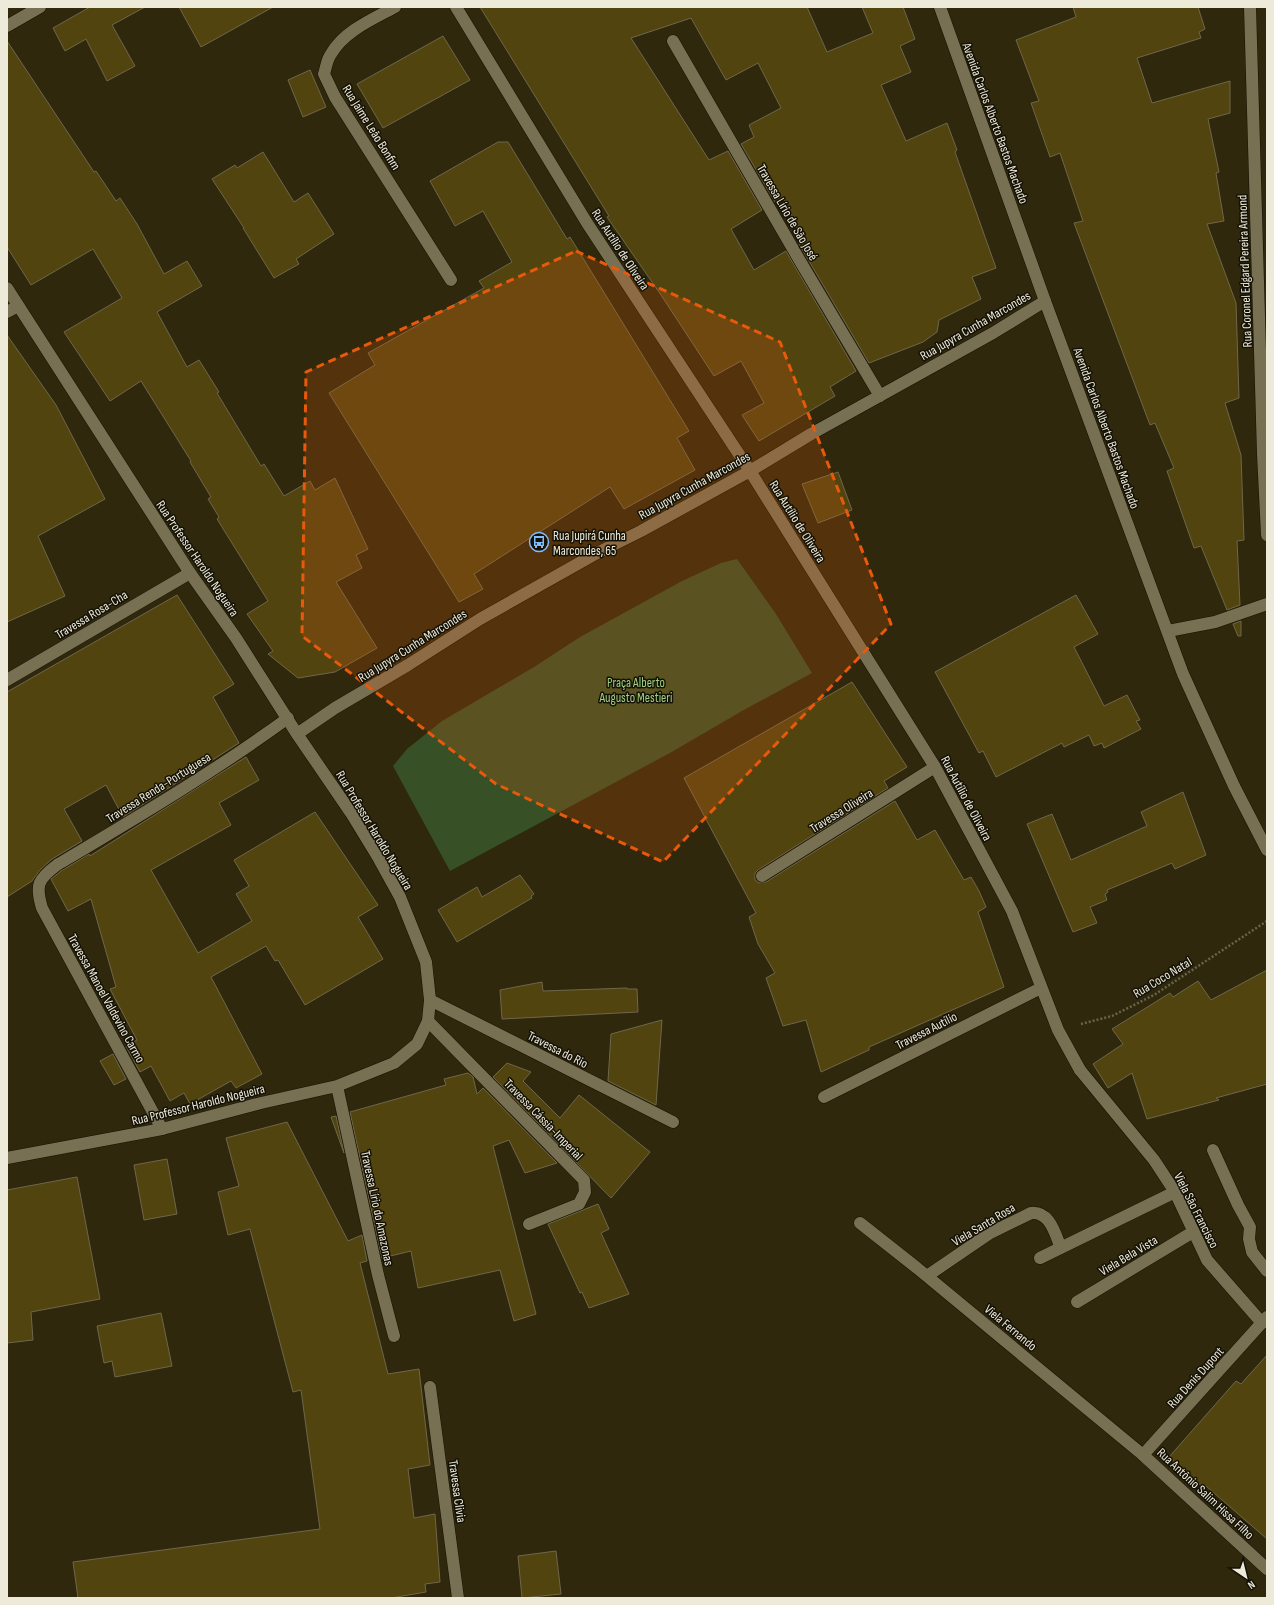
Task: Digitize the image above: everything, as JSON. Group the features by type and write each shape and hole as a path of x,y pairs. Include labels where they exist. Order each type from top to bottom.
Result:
{"street":[{"path":"7,26 40,7"},
{"name":"Rua Jaime Leão Bonfim","path":"395,7 369,20 341,40 330,54 324,74 336,97 451,280"},
{"name":"Rua Autílio de Oliveira","path":"456,7 587,223 750,471 935,767 1012,911 1058,1030 1080,1070"},
{"name":"Avenida Carlos Alberto Bastos Machado","path":"940,7 1045,301 1183,674 1228,772 1267,850"},
{"name":"Rua Coronel Edgard Pereira Armond","path":"1250,7 1263,454 1267,535"},
{"name":"Travessa Lírio de São José","path":"673,41 880,396"},
{"name":"Rua Professor Haroldo Nogueira","path":"7,288 190,573 236,638 297,734 351,813 400,897 426,962 430,1000 428,1021 416,1044 394,1063 337,1086 261,1103 162,1129 7,1158"},
{"name":"Rua Jupyra Cunha Marcondes","path":"297,734 335,708 408,665 480,619 597,553 641,531 750,471 811,434 994,333 1045,301"},
{"path":"7,312 18,306"},
{"name":"Travessa Rosa-Cha","path":"7,680 190,573"},
{"path":"1168,631 1215,622 1267,604"},
{"name":"Travessa Renda-Portuguesa","path":"41,878 57,865 174,795 230,759 288,718"},
{"name":"Travessa Oliveira","path":"762,876 935,767"},
{"name":"Travessa Manoel Valdevino Carmo","path":"41,878 38,888 38,896 42,908 162,1129"},
{"name":"Travessa Autílio","path":"824,1097 1041,988"},
{"name":"Travessa do Rio","path":"430,1000 673,1122"},
{"name":"Travessa Cássia-Imperial","path":"428,1021 584,1180 585,1192 579,1204 529,1224"},
{"name":"Viela São Francisco","path":"1080,1070 1154,1160 1175,1192 1207,1260 1264,1320"},
{"name":"Travessa Lírio do Amazonas","path":"337,1086 378,1275 394,1336"},
{"path":"1213,1150 1250,1227 1251,1232 1248,1239 1252,1252 1267,1271"},
{"path":"1040,1258 1175,1192"},
{"name":"Viela Santa Rosa","path":"927,1276 990,1233 1031,1213 1037,1212 1049,1221 1061,1248"},
{"name":"Viela Fernando","path":"860,1223 927,1276 1143,1455"},
{"name":"Viela Bela Vista","path":"1077,1302 1193,1232"},
{"name":"Rua Denis Dupont","path":"1143,1455 1264,1320"},
{"name":"Travessa Clivia","path":"430,1387 458,1598"},
{"name":"Rua Antônio Salim Hissa Filho","path":"1143,1455 1267,1569"}],"path":[{"name":"Rua Coco Natal","path":"1058,1030 1112,1016 1154,995 1267,921"}],"highlighted area":[{"path":"576,251 780,342 891,624 663,862 496,784 302,636 306,372"}],"green space":[{"name":"Praça Alberto Augusto Mestieri","path":"737,559 776,614 812,673 742,711 670,753 450,871 393,766 407,749 442,721 534,667 580,637 682,581 721,563"}],"building":[{"path":"90,7 145,7 112,25 135,66 107,81 86,39 65,51 53,28"},
{"path":"179,7 273,7 201,47"},
{"path":"480,7 807,7 827,52 873,33 862,7 903,7 915,39 900,46 911,72 881,85 906,141 947,123 957,150 955,152 996,268 972,277 981,299 939,320 937,332 923,342 869,363 799,244 803,241 783,197 775,202 741,144 754,137 749,125 781,108 758,63 726,80 691,18 631,38 709,160 728,151 762,210 731,229 754,270 786,251 856,371 830,387 835,396 759,441 742,415 764,403 741,361 714,376 661,295 607,217 609,216"},
{"path":"1073,7 1198,7 1205,29 1199,32 1201,38 1137,58 1152,103 1230,81 1230,113 1208,119 1219,172 1216,173 1224,221 1207,224 1236,303 1239,398 1225,403 1241,455 1244,540 1237,541 1240,605 1227,610 1201,546 1194,548 1167,471 1174,468 1155,423 1150,425 1074,223 1083,221 1060,153 1050,157 1031,103 1039,101 1016,40 1076,17"},
{"path":"443,36 470,80 383,128 357,84"},
{"path":"7,41 94,172 96,171 116,201 120,198 137,224 164,274 187,261 202,286 157,312 187,367 199,360 261,466 264,464 284,496 310,481 315,490 335,478 368,549 356,555 362,568 336,582 377,648 335,672 298,678 268,654 273,651 247,614 268,601 217,519 219,517 208,499 211,497 190,462 191,461 141,381 110,401 64,332 122,298 93,249 31,285 7,247"},
{"path":"310,70 326,107 303,117 288,80"},
{"path":"498,142 508,142 567,239 570,237 689,431 677,438 695,470 624,509 610,487 474,574 483,589 459,602 329,393 375,365 368,353 484,288 479,281 512,262 483,211 455,226 430,181"},
{"path":"263,152 294,202 308,193 334,234 296,259 299,264 274,278 212,179 235,165 237,168"},
{"path":"7,335 56,405 105,499 38,536 65,596 7,622"},
{"path":"838,472 852,510 818,523 802,484"},
{"path":"177,595 234,684 213,697 239,743 123,817 106,785 64,809 82,841 52,859 40,870 32,881 7,897 7,692"},
{"path":"1076,595 1098,634 1074,647 1104,706 1127,695 1140,720 1136,721 1141,729 1104,748 1102,743 1094,746 1089,735 1064,747 1062,743 996,777 983,751 979,753 935,672"},
{"path":"1241,621 1241,636 1238,636 1233,624"},
{"path":"852,682 907,767 884,781 888,788 758,870 755,873 755,880 759,883 766,882 895,801 917,840 935,830 964,880 971,877 986,907 978,912 1004,987 869,1047 869,1050 821,1072 806,1020 783,1026 766,978 775,973 758,944 749,917 756,913 684,778"},
{"path":"246,757 259,780 219,803 231,825 151,870 198,953 252,921 236,894 249,886 234,860 315,812 378,905 358,917 383,959 305,1005 278,960 275,961 266,946 211,977 262,1074 236,1088 231,1081 190,1104 184,1093 170,1101 151,1066 140,1072 126,1046 137,1040 110,989 116,987 91,899 68,911 51,879 61,871 89,854 90,856"},
{"path":"1183,792 1206,855 1175,869 1172,863 1107,890 1108,892 1105,894 1107,900 1090,907 1097,923 1073,932 1027,824 1052,814 1071,860 1147,826 1141,812"},
{"path":"520,875 534,894 531,896 532,898 457,942 438,910 477,887 482,897"},
{"path":"1267,970 1267,1084 1216,1098 1219,1100 1147,1119 1132,1073 1108,1088 1093,1064 1123,1044 1112,1029 1170,993 1173,997 1198,981 1211,1000"},
{"path":"542,982 543,991 627,988 637,989 638,1012 502,1019 500,990"},
{"path":"662,1020 656,1105 608,1081 611,1034"},
{"path":"113,1054 126,1079 114,1085 100,1061"},
{"path":"507,1063 531,1072 523,1081 560,1118 579,1095 650,1152 611,1198 493,1077"},
{"path":"468,1073 473,1077 477,1094 483,1088 557,1163 525,1173 509,1140 493,1146 536,1314 514,1321 500,1270 418,1288 411,1251 382,1258 350,1112 446,1085 444,1079"},
{"path":"336,1116 344,1153 331,1117"},
{"path":"287,1122 348,1241 362,1235 367,1261 360,1263 388,1374 419,1369 430,1465 408,1469 414,1518 435,1514 440,1582 425,1584 426,1592 391,1598 78,1598 73,1562 320,1529 301,1390 293,1392 250,1229 228,1235 218,1192 239,1186 226,1138"},
{"path":"167,1159 177,1214 144,1220 134,1165"},
{"path":"77,1177 100,1299 31,1312 33,1340 7,1343 7,1190"},
{"path":"598,1204 609,1229 601,1233 629,1294 589,1308 582,1292 580,1293 548,1224"},
{"path":"161,1313 172,1366 115,1377 112,1361 104,1363 97,1326"},
{"path":"1267,1355 1267,1539 1206,1486 1204,1488 1169,1457 1236,1381 1241,1384"},
{"path":"556,1551 561,1594 522,1598 518,1556"}],"place":[{"name":"Rua Jupirá Cunha Marcondes, 65","path":"539,542"}]}
